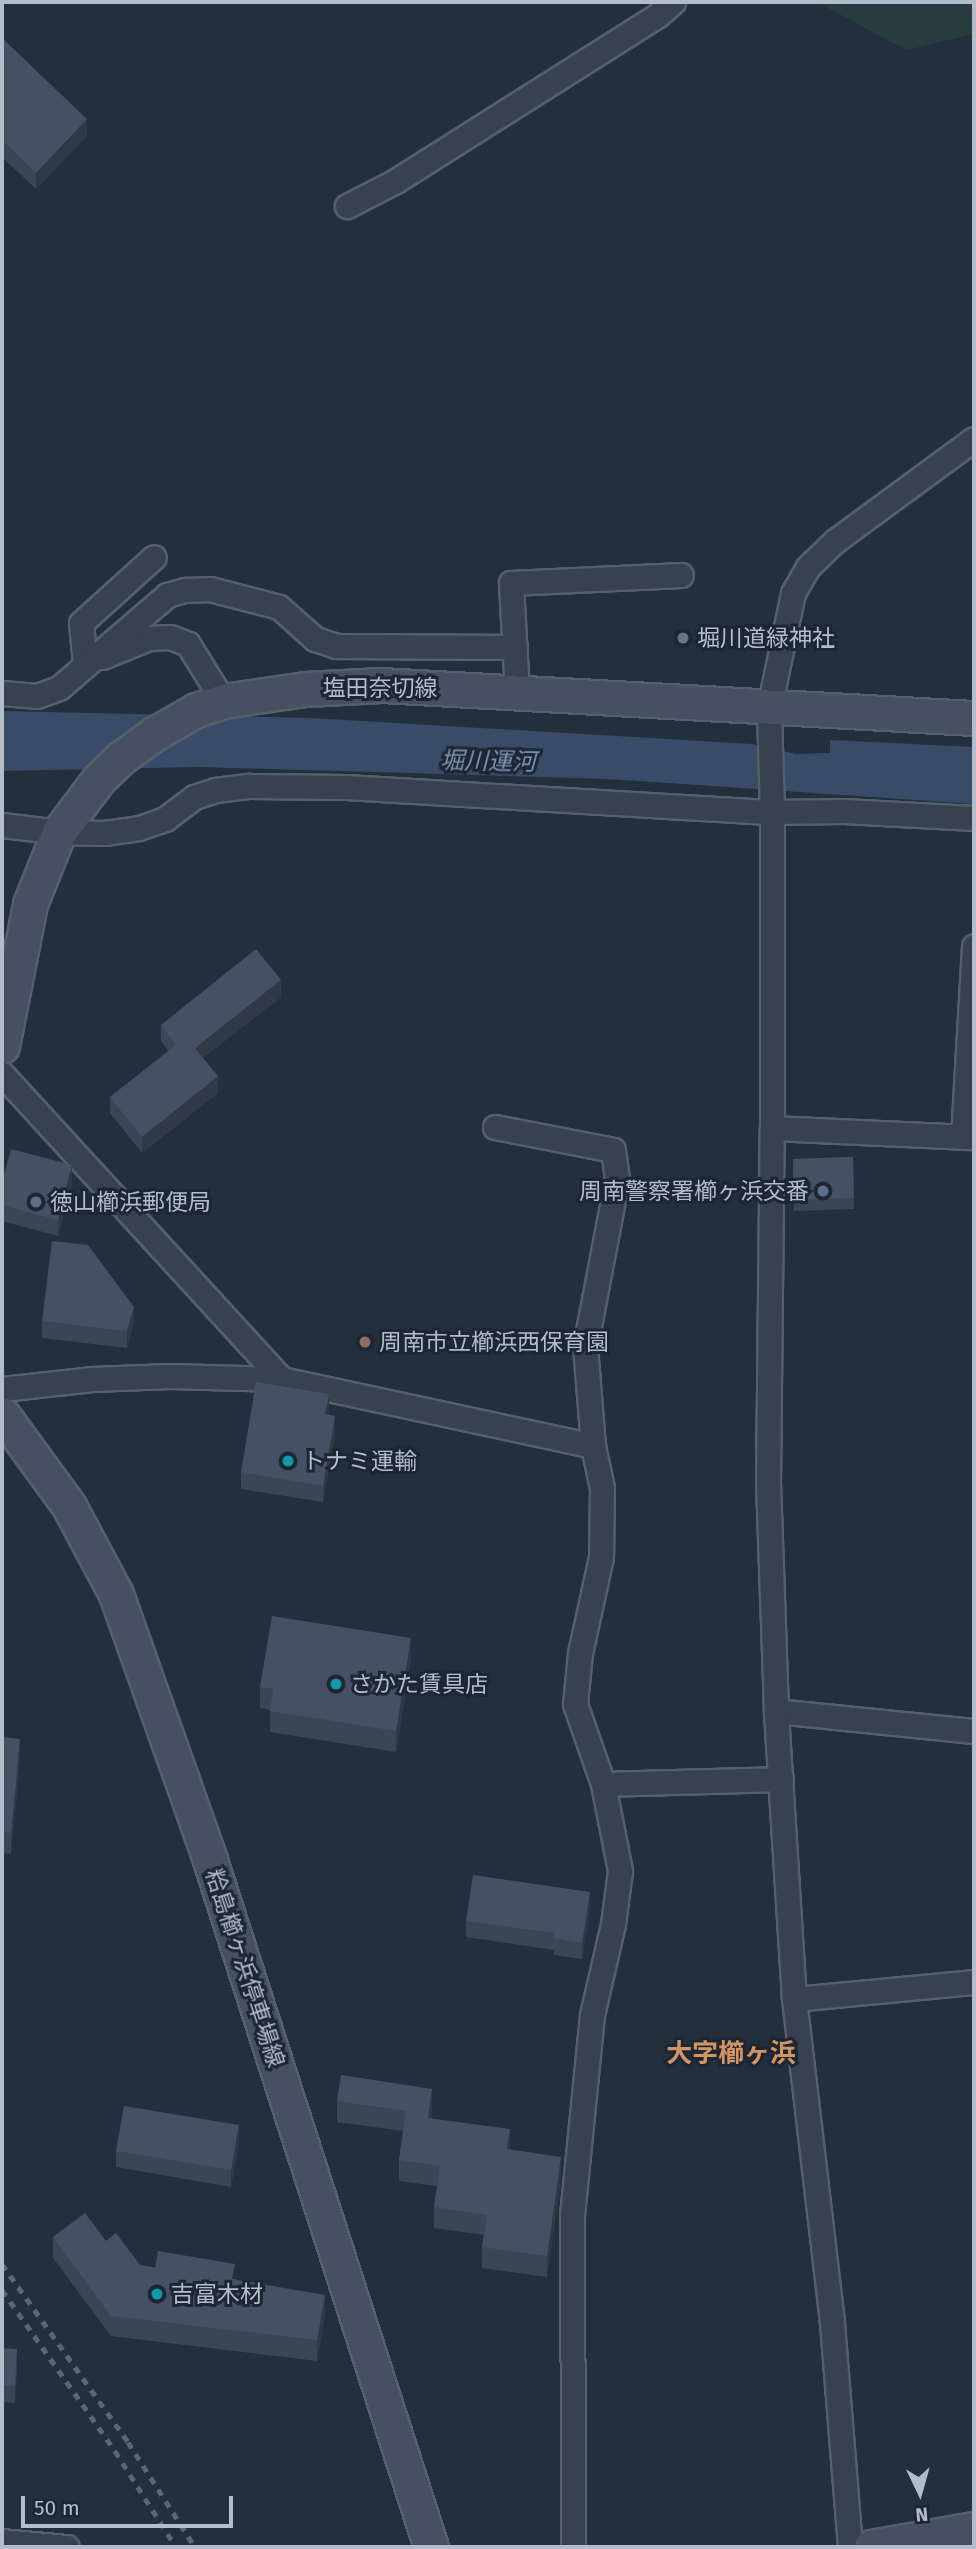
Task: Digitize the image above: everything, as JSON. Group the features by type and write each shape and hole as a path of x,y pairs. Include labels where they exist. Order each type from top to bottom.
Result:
{"street":[{"path":"347,205 394,183 658,15 673,2"},
{"path":"850,2547 832,2322 794,1999 776,1711 768,1484 772,1128 772,806 769,716 793,593 808,567 835,541 969,449"},
{"path":"85,664 81,623 154,557"},
{"path":"517,692 512,583 681,575"},
{"path":"2,693 37,696 60,688 167,595 210,589 279,607 316,639 336,646 515,648"},
{"path":"85,664 149,638 170,636 188,644 210,706"},
{"name":"塩田奈切線","path":"2,1046 30,904 59,832 99,779 154,734 210,706 304,689 381,685 517,692 769,716 974,718"},
{"path":"2,825 59,832 104,833 139,828 164,819 194,797 215,790 250,786 346,787 974,818"},
{"path":"772,1128 968,1137 974,946"},
{"path":"2,1074 281,1379"},
{"path":"495,1127 613,1150 617,1179 584,1346 593,1446 603,1488 601,1558 580,1653 575,1704 603,1784 620,1871 614,1924 592,2015 572,2214 573,2547"},
{"path":"2,1389 105,1378 281,1379 593,1446"},
{"name":"粭島櫛ヶ浜停車場線","path":"2,1414 69,1506 116,1594 210,1860 431,2547"},
{"path":"776,1711 974,1731"},
{"path":"603,1784 780,1779"},
{"path":"794,1999 974,1982"},
{"path":"871,2547 974,2529"},
{"path":"2,2541 68,2547"}],"green space":[{"path":"817,2 974,2 974,34 906,50"}],"water":[{"name":"堀川運河","path":"2,711 311,718 752,744 796,754 830,753 830,740 974,747 974,804 609,779 199,767 2,771"}],"building":[{"path":"2,38 87,119 36,173 2,140"},
{"path":"256,949 281,980 195,1048 218,1076 142,1137 110,1097 176,1045 161,1025"},
{"path":"11,1149 72,1165 58,1220 2,1205 2,1182"},
{"path":"853,1157 854,1198 794,1200 793,1159"},
{"path":"52,1241 88,1245 134,1307 127,1331 42,1321"},
{"name":"トナミ運輸","path":"256,1382 329,1394 325,1414 335,1416 323,1486 241,1472"},
{"name":"さかた賃具店","path":"272,1616 411,1638 396,1731 270,1711 273,1689 260,1687"},
{"path":"2,1737 20,1739 11,1833 2,1832"},
{"path":"473,1875 590,1892 582,1943 554,1938 555,1933 466,1921"},
{"path":"341,2075 432,2089 428,2118 510,2129 507,2149 561,2157 547,2256 482,2247 487,2215 434,2207 440,2166 399,2160 406,2111 337,2101"},
{"path":"124,2106 239,2125 231,2170 116,2151"},
{"name":"吉富木材","path":"85,2213 106,2241 116,2233 140,2265 155,2268 158,2251 235,2264 232,2279 325,2295 317,2340 111,2316 53,2237"},
{"path":"2,2348 17,2349 15,2386 2,2385"}],"railway":[{"path":"2,2264 128,2442 195,2547"},
{"path":"2,2290 115,2451 176,2547"}],"place":[{"name":"堀川道緑神社","path":"683,638"},
{"name":"周南警察署櫛ヶ浜交番","path":"823,1191"},
{"name":"徳山櫛浜郵便局","path":"36,1202"},
{"name":"周南市立櫛浜西保育園","path":"365,1342"},
{"name":"トナミ運輸","path":"288,1461"},
{"name":"さかた賃具店","path":"336,1684"},
{"name":"吉富木材","path":"157,2294"}],"district":[{"name":"大字櫛ヶ浜","path":"731,2054"}]}
